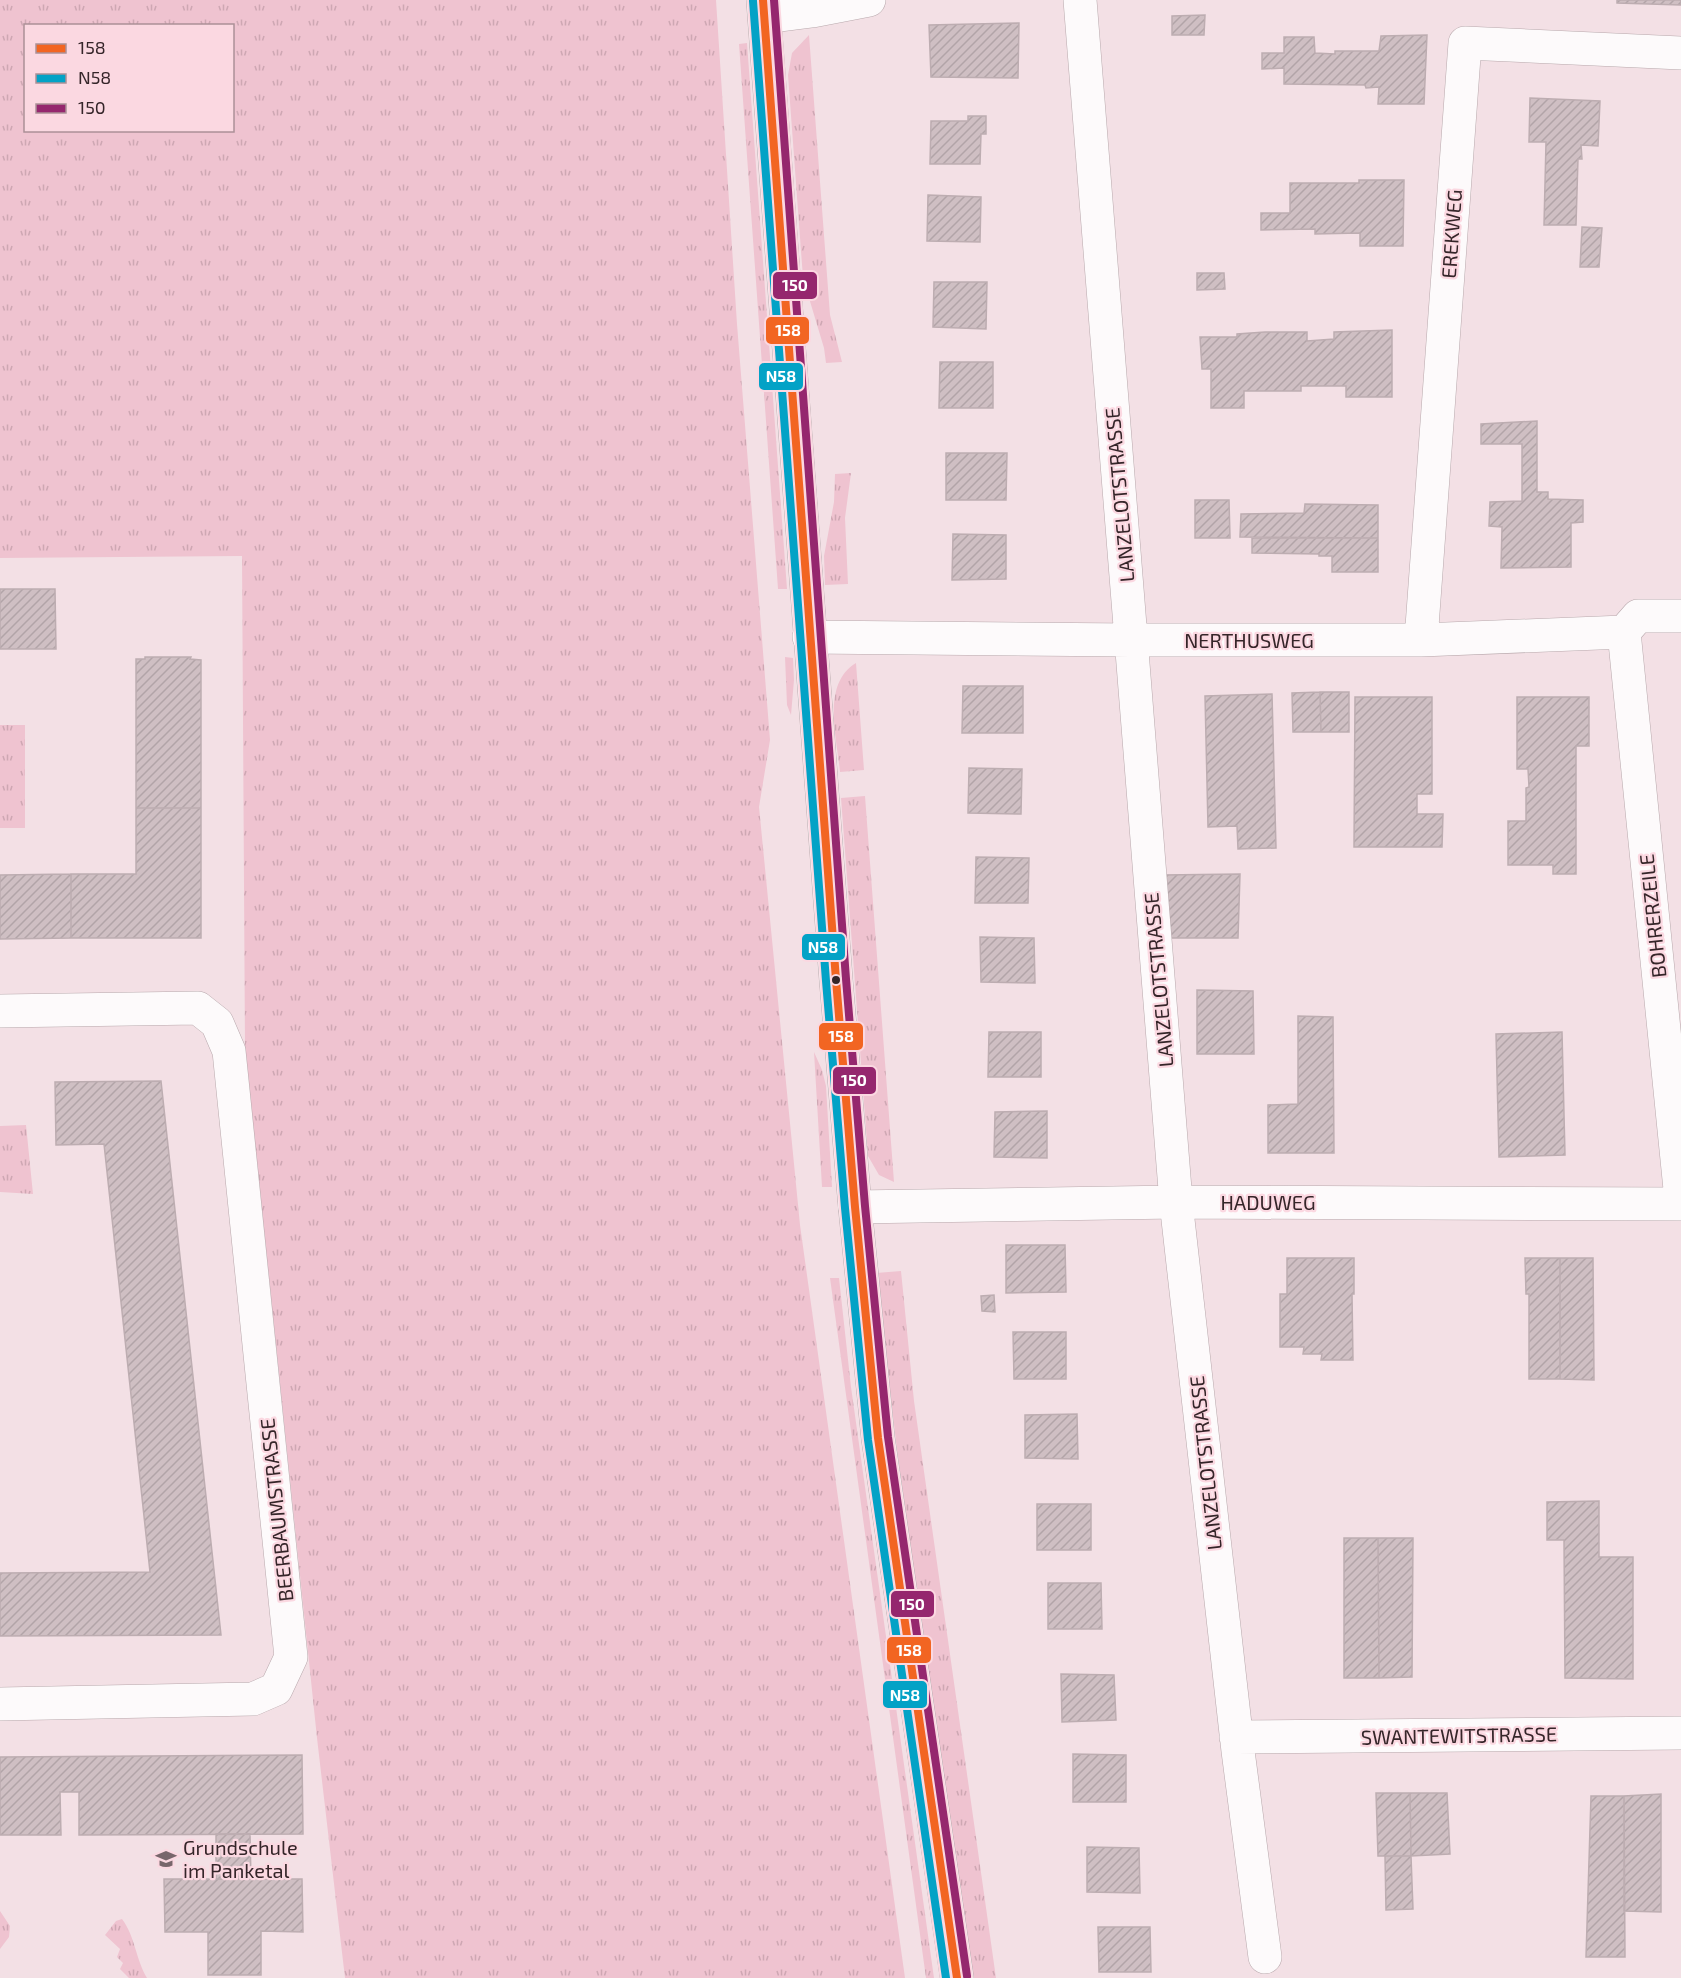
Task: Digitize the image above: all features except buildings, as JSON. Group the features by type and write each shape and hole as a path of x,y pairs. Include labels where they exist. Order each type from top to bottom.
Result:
{"street":[{"path":"869,0 812,11 764,9 809,637 855,1207 878,1438 957,1978"},
{"name":"LANZELOTSTRASSE","path":"1080,0 1176,1202 1236,1737 1265,1957"},
{"name":"EREKWEG","path":"1421,640 1465,44 1681,53"},
{"path":"1624,632 1638,616 1681,616"},
{"name":"NERTHUSWEG","path":"809,637 1421,640 1624,632"},
{"name":"BOHRERZEILE","path":"1624,632 1681,1199"},
{"name":"BEERBAUMSTRASSE","path":"0,1011 198,1008 217,1023 229,1051 291,1657 276,1689 253,1699 0,1704"},
{"name":"HADUWEG","path":"855,1207 1176,1202 1681,1204"},
{"name":"SWANTEWITSTRASSE","path":"1236,1737 1681,1733"}],"green space":[{"path":"0,0 716,0 737,324 770,740 759,807 800,1225 905,1978 345,1978 317,1738 245,1049 242,556 0,558"},
{"path":"809,35 830,315 842,362 826,363 824,348 803,278 788,75 792,53"},
{"path":"747,43 787,589 778,589 739,44"},
{"path":"851,473 845,518 848,584 825,585 824,556 834,502 835,474"},
{"path":"785,657 793,658 791,715 787,705"},
{"path":"856,663 864,770 840,772 835,728 835,698 838,684 845,672"},
{"path":"0,725 25,725 25,828 0,828"},
{"path":"865,796 894,1182 879,1175 868,1156 841,798"},
{"path":"814,1052 826,1086 832,1187 822,1187"},
{"path":"26,1125 33,1194 0,1192 0,1126"},
{"path":"901,1271 914,1401 996,1978 971,1978 897,1450 876,1273"},
{"path":"830,1278 839,1278 851,1387 934,1978 926,1978"},
{"path":"0,1911 10,1926 9,1937 0,1949"},
{"path":"122,1919 130,1933 147,1978 129,1978 120,1969 123,1963 117,1957 120,1949 105,1935 116,1921"}],"transit line":[{"name":"158","path":"763,0 855,1207 878,1438 957,1978"},
{"name":"150","path":"774,0 846,979 865,1206 888,1437 967,1976"},
{"name":"N58","path":"753,1 845,1208 868,1440 946,1978"}],"place":[{"name":"Grundschule im Panketal","path":"166,1859"}]}
